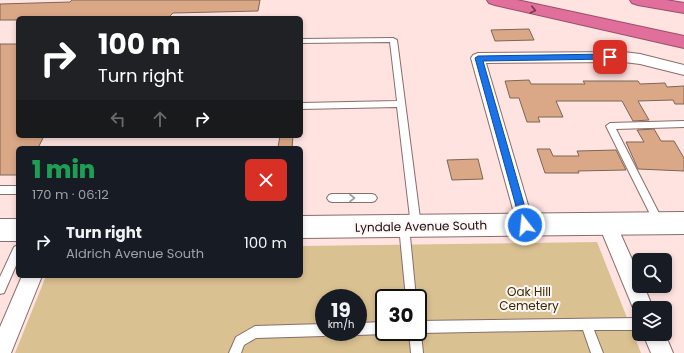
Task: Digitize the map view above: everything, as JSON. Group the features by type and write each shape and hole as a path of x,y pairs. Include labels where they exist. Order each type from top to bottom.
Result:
{"highway":[{"path":"495,0 684,42"},
{"path":"638,0 684,8"}],"main road":[{"name":"Lyndale Avenue South","path":"303,227 684,223"},
{"path":"0,230 16,230"}],"street":[{"path":"525,225 478,58 624,57 640,59 684,70"},
{"path":"607,223 640,301"},
{"path":"0,353 31,278"},
{"path":"657,341 662,353"}],"lane":[{"path":"303,41 393,40 401,104 410,226 411,289"},
{"path":"303,106 401,104"},
{"path":"659,223 610,126 684,124"},
{"path":"0,190 16,190"},
{"path":"332,198 372,198"},
{"path":"0,289 16,254"},
{"path":"427,327 632,324"},
{"path":"587,325 597,353"},
{"path":"235,353 240,342 255,332 315,330"},
{"path":"416,341 417,353"}],"green space":[{"name":"Oak Hill Cemetery","path":"597,242 632,330 632,341 636,341 641,353 15,353 45,278 303,278 303,246"}],"building":[{"path":"72,0 260,0 258,11 173,13 170,16 16,16 16,20 0,20 0,4 70,2"},
{"path":"529,29 534,40 495,41 491,30"},
{"path":"0,44 16,44 16,138 43,138 39,146 16,146 16,175 0,175"},
{"path":"529,80 531,84 585,84 583,81 638,81 640,84 665,83 667,87 684,86 684,104 675,104 673,100 638,101 649,120 633,121 622,101 556,101 563,117 538,117 540,122 527,122 519,98 510,98 505,81"},
{"path":"654,129 661,141 674,141 684,158 684,171 638,169 626,142 644,142 637,130"},
{"path":"280,138 293,138 292,146 278,146"},
{"path":"537,149 550,149 553,156 579,156 577,151 616,150 626,170 578,171 579,173 545,173"},
{"path":"478,159 483,179 452,180 447,160"}],"route":[{"path":"525,225 478,58 610,57"}]}
